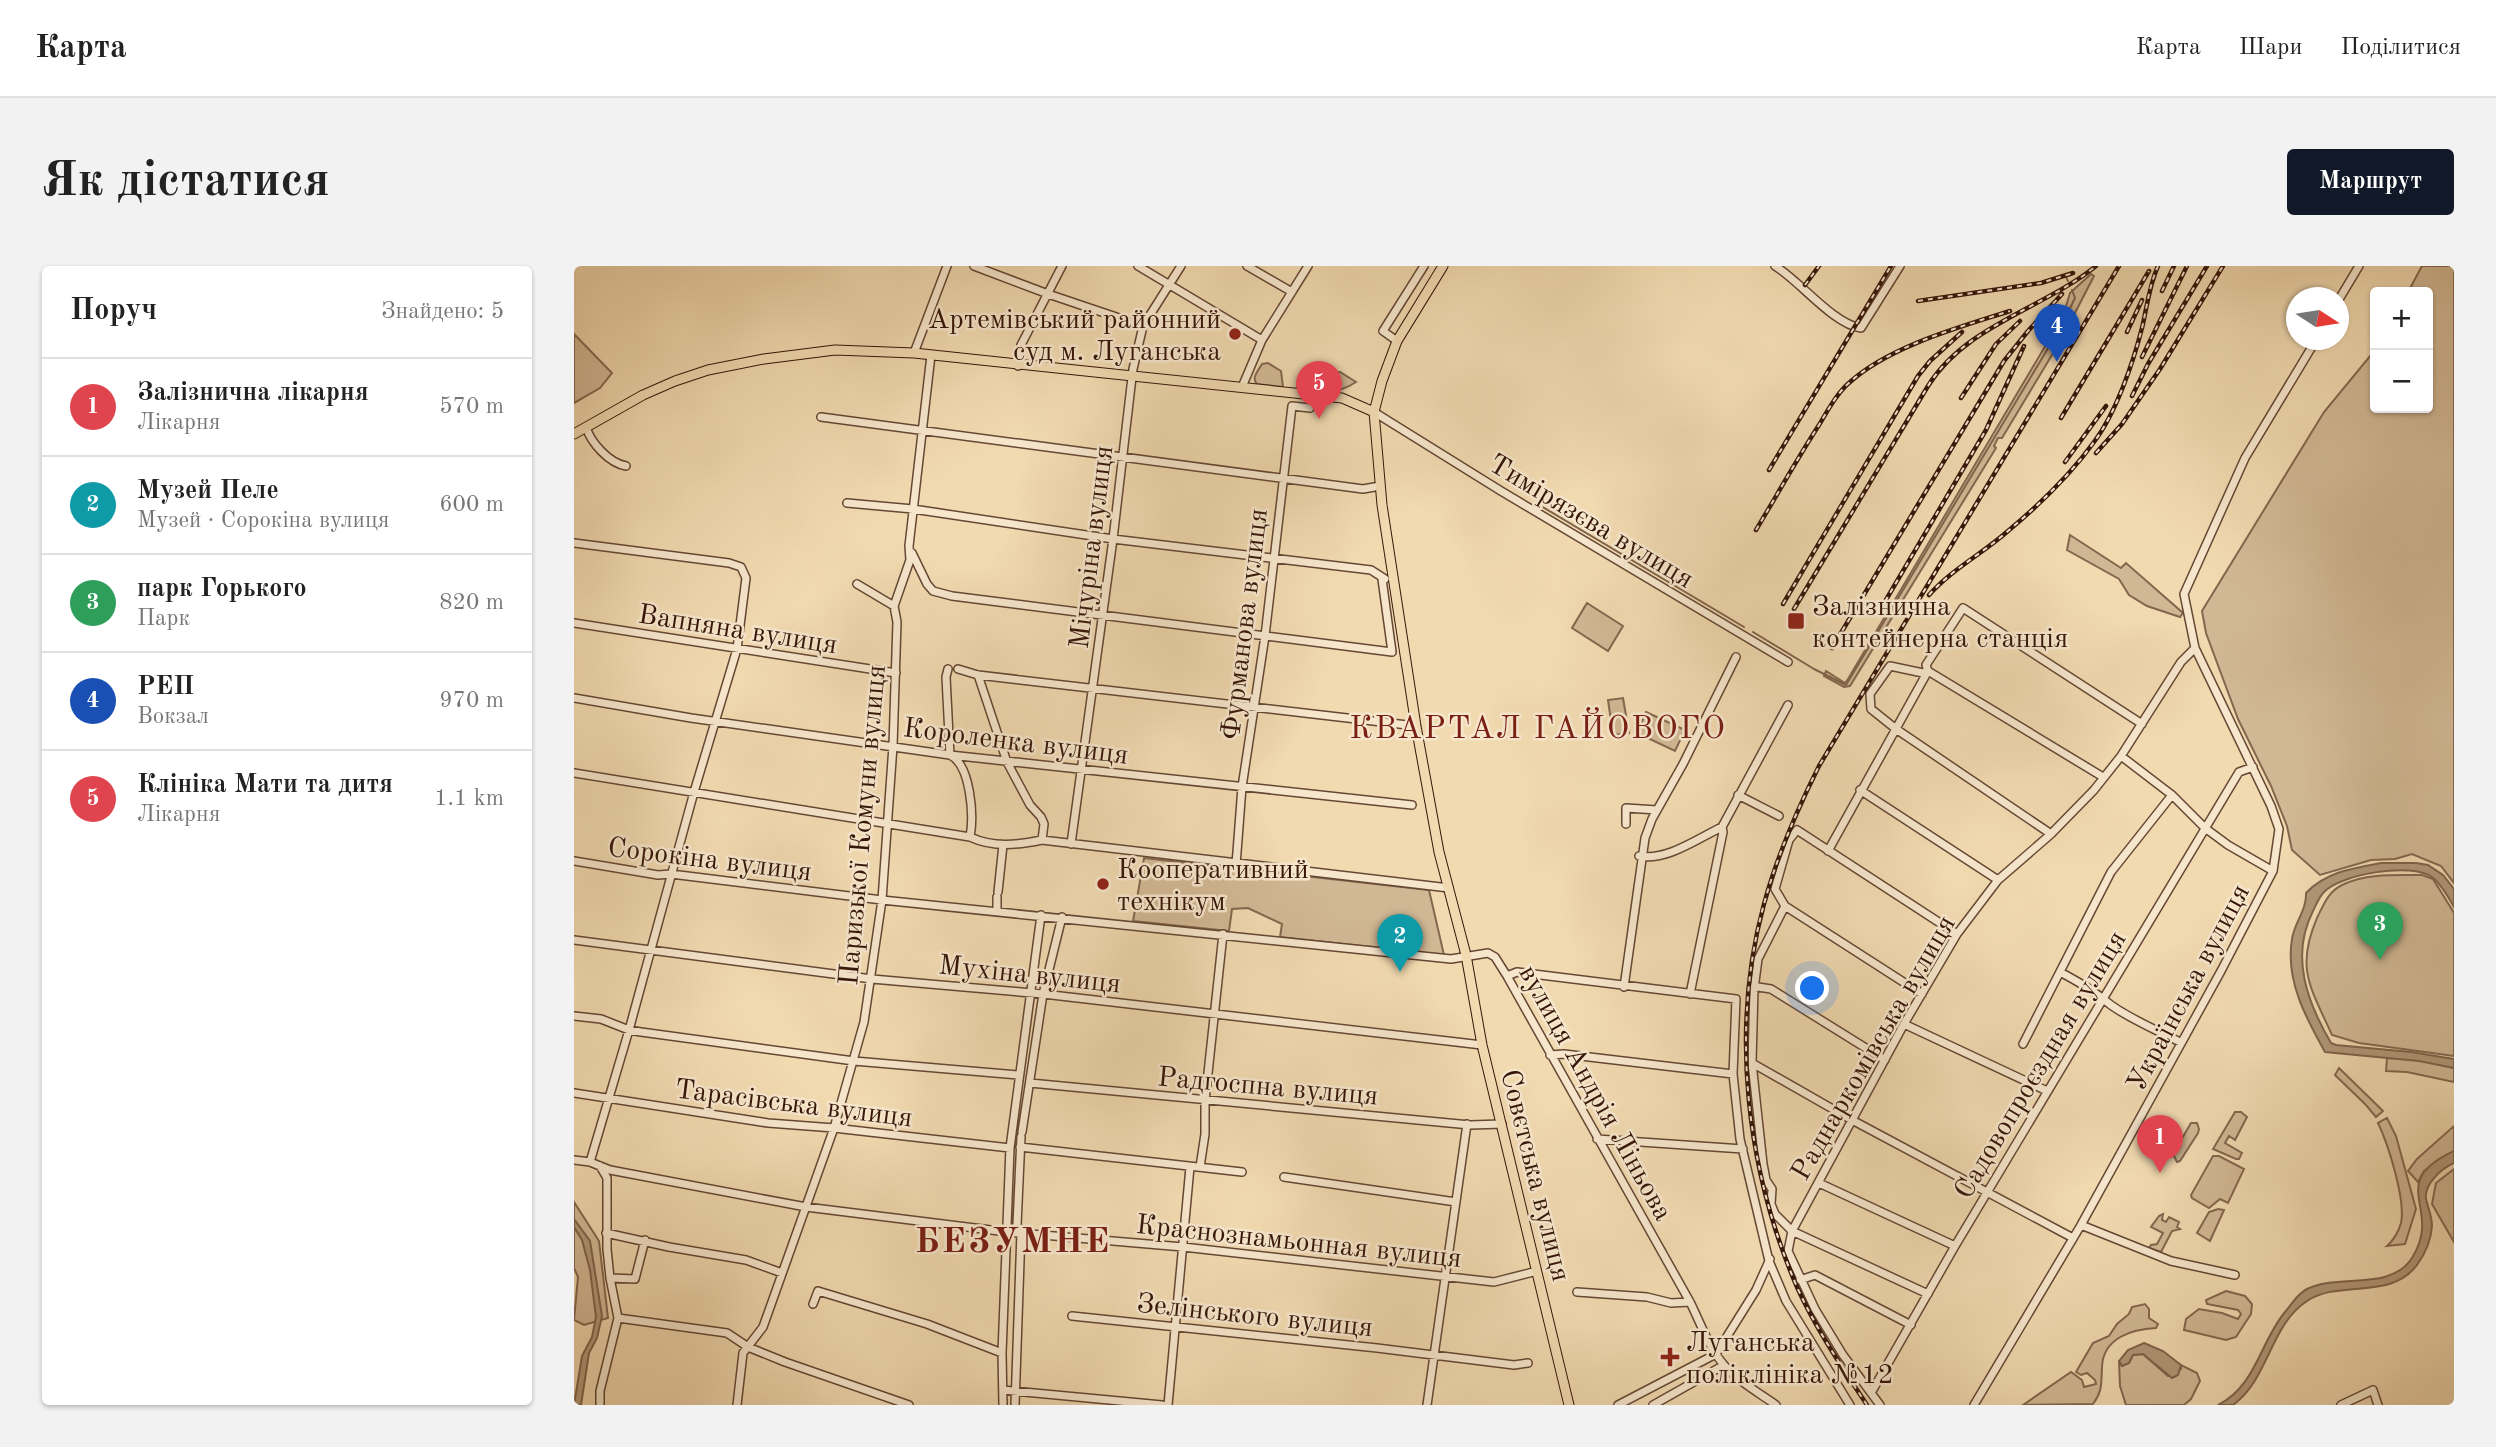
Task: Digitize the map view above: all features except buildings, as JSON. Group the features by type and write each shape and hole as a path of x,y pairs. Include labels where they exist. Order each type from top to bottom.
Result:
{"main road":[{"path":"1443,266 1398,341 1382,381 1374,412 1380,486 1416,726 1439,852 1466,955"},
{"path":"574,434 643,395 708,370 822,350 914,353 1342,398 1374,412"},
{"name":"Совєтська вулиця","path":"1466,955 1482,1045 1569,1405"}],"street":[{"path":"914,353 947,266"},
{"path":"974,266 1143,326"},
{"path":"1018,366 1021,345 1062,266"},
{"path":"1138,266 1262,340"},
{"name":"Мічуріна вулиця","path":"1071,844 1132,378 1143,326 1181,266"},
{"path":"1247,266 1292,292"},
{"path":"1242,387 1262,340 1308,266"},
{"path":"1398,341 1383,331 1424,266"},
{"path":"1775,266 1788,274 1818,303 1853,327 1861,328 1900,266"},
{"path":"2347,287 2359,266"},
{"name":"Українська вулиця","path":"1974,1405 2081,1225 2154,1095 2273,871 2279,829 2253,767 2195,648 2185,594 2245,458 2310,350"},
{"name":"Паризької Комуни вулиця","path":"737,1405 743,1353 763,1327 834,1128 864,1022 872,979 882,900 893,746 897,622 894,606 910,560 908,546 931,355"},
{"name":"Фурманова вулиця","path":"1236,865 1242,787 1265,636 1292,406 1310,408"},
{"name":"Тимірязєва вулиця","path":"1374,412 1509,496 1788,662"},
{"path":"821,417 1363,489 1380,486"},
{"path":"586,427 589,436 615,464 626,466"},
{"path":"848,503 913,509 1113,539 1371,570 1382,579 1393,579"},
{"path":"574,543 729,563 741,566 746,578 737,649 590,1162"},
{"path":"908,546 927,584 933,590 952,596 1392,652 1382,579"},
{"path":"858,584 894,606"},
{"path":"2103,777 1928,671 1926,665 1963,608 2142,724"},
{"name":"Вапняна вулиця","path":"574,624 896,673"},
{"name":"Раднаркомівська вулиця","path":"1800,1280 1788,1251 1791,1231 1904,1024 1957,934 1998,880 2051,834 2094,790 2121,757 2181,663 2195,648"},
{"path":"1624,987 1645,838 1736,657"},
{"path":"1928,671 1923,673 1890,666 1870,694 1870,707 1896,729 2051,834"},
{"path":"948,668 946,677 950,755 962,765 967,785 972,828 970,836"},
{"path":"958,669 978,675 1416,726"},
{"path":"1828,851 1928,671"},
{"path":"978,675 1007,762 1030,805 1044,824 1042,840"},
{"name":"Короленка вулиця","path":"574,698 715,722 950,755 1412,805"},
{"path":"1690,994 1722,827 1788,705"},
{"path":"2121,757 2172,795 2205,828 2273,871"},
{"name":"Садовопроєздная вулиця","path":"1871,1393 1955,1245 2239,772 2253,767"},
{"path":"574,773 970,836 981,842 1003,845 1012,846 1042,840 1236,865 1449,888"},
{"path":"1860,790 1998,880"},
{"path":"1738,795 1779,816"},
{"path":"2023,1044 2111,872 2172,795"},
{"path":"1626,824 1626,808 1657,810"},
{"path":"1641,856 1650,858 1668,854 1722,827"},
{"path":"1922,993 1785,906 1775,889 1789,840 1797,830 1957,934"},
{"path":"996,911 1003,845"},
{"name":"Сорокіна вулиця","path":"574,861 657,875 671,874 882,900 1451,959 1466,955"},
{"path":"1785,906 1758,959 1754,989 1752,1063 1763,1164 1766,1180 1772,1189 1771,1204 1774,1214 1791,1231 1928,1294"},
{"path":"1003,1405 1002,1353 1010,1148 1041,915"},
{"path":"1015,1405 1021,1233 1017,1225 1021,1134 1044,994 1062,917"},
{"path":"1200,1167 1223,934"},
{"name":"Мухіна вулиця","path":"574,940 872,979 1044,994 1482,1045"},
{"name":"вулиця Андрія Ліньова","path":"1466,955 1488,953 1495,957 1690,1302 1716,1354 1724,1365 1765,1402 1776,1405"},
{"path":"1507,976 1517,972 1736,999 1732,1074 1752,1195 1770,1260 1792,1312 1850,1405"},
{"path":"2060,972 2119,1009 2180,1042"},
{"path":"1754,989 1771,989 1885,1060"},
{"path":"574,1016 601,1019 629,1030 854,1061 1019,1075"},
{"path":"1904,1024 2047,1091"},
{"path":"1550,1055 1564,1054 1732,1074"},
{"path":"1752,1063 1852,1120 2073,1238"},
{"name":"Радгоспна вулиця","path":"1030,1083 1467,1124 1502,1124"},
{"name":"Тарасівська вулиця","path":"574,1093 768,1123 1010,1148"},
{"path":"1427,1405 1467,1124"},
{"path":"1597,1139 1743,1149"},
{"path":"1020,1147 1242,1172"},
{"name":"Краснознамьонная вулиця","path":"574,1160 590,1162 610,1170 806,1207 1007,1232 1183,1247 1494,1282 1537,1271"},
{"path":"599,1165 607,1178 606,1233 610,1278 618,1318 600,1391 600,1405"},
{"path":"1168,1405 1190,1167"},
{"path":"1284,1177 1456,1202"},
{"path":"1819,1183 1955,1245"},
{"path":"2081,1225 2171,1261 2235,1275"},
{"path":"606,1233 746,1260 782,1273"},
{"path":"610,1278 635,1279 645,1240"},
{"path":"1618,1405 1716,1354 1756,1290 1770,1260"},
{"path":"1880,1405 1843,1355 1800,1280 1815,1275 1911,1325"},
{"path":"814,1304 818,1291 927,1324 1002,1353"},
{"path":"1577,1292 1647,1297 1671,1303 1690,1302"},
{"name":"Зелінського вулиця","path":"1072,1316 1177,1328 1181,1326 1514,1366 1528,1363"},
{"path":"618,1318 727,1333 748,1347 909,1405"},
{"path":"1653,1405 1724,1365"},
{"path":"1003,1390 1162,1405"},
{"path":"2341,1405 2373,1390 2378,1405"}],"shaded area":[{"path":"2422,266 2454,266 2454,883 2441,866 2412,854 2395,859 2371,860 2320,875 2292,850 2287,826 2271,786 2238,719 2206,633 2202,611 2324,412 2370,356 2370,413 2433,413 2433,287 2411,287"},
{"path":"2091,274 2094,276 2061,340 2002,438 1998,438 1994,446 1996,448 1850,686 1844,687 1824,676 1826,671 1845,683 1848,679 2063,316 2070,293"},
{"path":"574,334 612,373 600,388 574,403"},
{"path":"1268,363 1281,371 1283,387 1255,382 1262,364"},
{"path":"1330,372 1340,372 1356,382 1327,392 1297,387 1298,382 1302,381 1305,385 1321,386"},
{"path":"2070,535 2121,568 2126,563 2183,613 2180,617 2147,606 2129,595 2119,579 2067,550"},
{"path":"1587,603 1623,626 1608,651 1572,628"},
{"path":"1623,698 1629,733 1613,735 1608,700"},
{"path":"1646,712 1685,730 1675,751 1637,733"},
{"path":"1144,858 1429,890 1444,955 1280,937 1282,924 1248,908 1232,909 1229,931 1133,921"},
{"path":"2381,863 2428,865 2443,875 2454,889 2454,907 2432,877 2409,870 2360,875 2333,886 2321,896 2306,928 2302,962 2309,995 2331,1043 2454,1059 2454,1068 2419,1061 2325,1052 2294,984 2291,954 2293,933 2305,905 2306,893 2331,876"},
{"path":"2422,875 2433,879 2454,913 2454,1056 2359,1043 2332,1035 2308,978 2307,951 2310,936 2333,891 2361,878"},
{"path":"2387,1058 2419,1060 2454,1068 2454,1082 2407,1072 2386,1071"},
{"path":"2339,1068 2383,1111 2376,1117 2335,1075"},
{"path":"2235,1112 2241,1112 2247,1117 2235,1140 2229,1136 2225,1143 2242,1153 2239,1159 2213,1149"},
{"path":"2387,1118 2396,1136 2416,1209 2405,1244 2387,1246 2399,1229 2402,1213 2395,1172 2378,1123"},
{"path":"2191,1123 2197,1123 2198,1133 2177,1162 2173,1154"},
{"path":"2454,1126 2454,1151 2424,1171 2418,1182 2408,1171 2417,1159"},
{"path":"2454,1151 2454,1163 2439,1173 2426,1193 2432,1226 2427,1247 2417,1265 2406,1276 2393,1283 2334,1291 2307,1301 2285,1324 2255,1381 2245,1394 2233,1405 2218,1405 2241,1387 2277,1324 2303,1291 2320,1284 2377,1279 2391,1275 2412,1258 2420,1240 2422,1225 2418,1186 2422,1175 2433,1163"},
{"path":"2213,1156 2219,1156 2244,1169 2228,1203 2220,1199 2209,1208 2191,1195"},
{"path":"2454,1169 2454,1242 2432,1204 2436,1183"},
{"path":"574,1202 599,1241 608,1318 584,1325 574,1320 578,1277 574,1268"},
{"path":"2224,1210 2210,1241 2197,1233 2209,1212"},
{"path":"2163,1214 2162,1220 2166,1222 2169,1217 2179,1222 2177,1227 2180,1229 2172,1231 2161,1252 2149,1248 2157,1244 2163,1233 2151,1227"},
{"path":"574,1219 590,1241 602,1316 597,1338 589,1353 581,1405 574,1405 582,1356 592,1337 596,1317 590,1270 582,1240 574,1227"},
{"path":"2226,1291 2245,1296 2252,1304 2251,1314 2236,1337 2226,1340 2184,1330 2186,1319 2199,1309 2238,1319 2241,1314 2238,1310 2207,1304 2206,1300"},
{"path":"2145,1304 2149,1309 2149,1318 2158,1324 2156,1328 2129,1333 2113,1342 2107,1349 2100,1391 2093,1404 2023,1405 2071,1372 2082,1380 2084,1387 2096,1384 2087,1373 2081,1375 2076,1372 2093,1343 2109,1336 2132,1307"},
{"path":"2144,1343 2163,1351 2181,1365 2178,1375 2172,1378 2143,1354 2133,1355 2129,1363 2122,1366 2119,1361 2128,1350"},
{"path":"2143,1354 2168,1376 2181,1369 2181,1365 2197,1373 2200,1381 2191,1399 2184,1405 2126,1405 2120,1386 2119,1361 2122,1366 2129,1363 2133,1355"}],"waterway":[{"path":"2065,275 2068,281"},
{"path":"1753,632 1846,685 2062,325 2075,298 2072,290"},
{"path":"1536,503 1744,627"}],"railway":[{"path":"1805,285 1819,266"},
{"path":"1769,470 1891,266"},
{"path":"1794,609 1928,386 1944,365 1984,333 2096,266"},
{"path":"1867,1405 1821,1333 1797,1287 1780,1242 1755,1147 1746,1049 1754,951 1764,904 1788,834 1819,766 2119,266"},
{"path":"1929,595 1947,577 2031,511 2065,477 2094,442 2110,417 2129,372 2158,266"},
{"path":"2162,291 2174,266"},
{"path":"2142,357 2187,266"},
{"path":"2132,396 2148,364 2207,266"},
{"path":"2096,453 2122,424 2160,369 2223,266"},
{"path":"2061,418 2149,271"},
{"path":"1918,301 2041,283 2073,273"},
{"path":"1832,648 2004,361 2062,294"},
{"path":"2127,332 2142,300"},
{"path":"1756,530 1829,408 1850,382 1866,369 1905,348 2010,311"},
{"path":"1961,398 1996,344 2020,321"},
{"path":"1783,604 1918,376 1930,361 1962,332"},
{"path":"1880,610 1986,430 2024,346"},
{"path":"2065,462 2106,406"}],"place":[{"name":"Артемівський районний суд м. Луганська","path":"1235,334"},
{"name":"РЕП","path":"2057,362"},
{"name":"Клініка Мати та дитя","path":"1319,419"},
{"name":"Залізнична контейнерна станція","path":"1796,621"},
{"name":"Кооперативний технікум","path":"1103,884"},
{"name":"парк Горького","path":"2380,960"},
{"name":"Музей Пеле","path":"1400,972"},
{"name":"Залізнична лікарня","path":"2160,1173"},
{"name":"Луганська поліклініка №12","path":"1670,1357"}],"district":[{"name":"КВАРТАЛ ГАЙОВОГО","path":"1538,727"},
{"name":"БЕЗУМНЕ","path":"1013,1240"}]}
